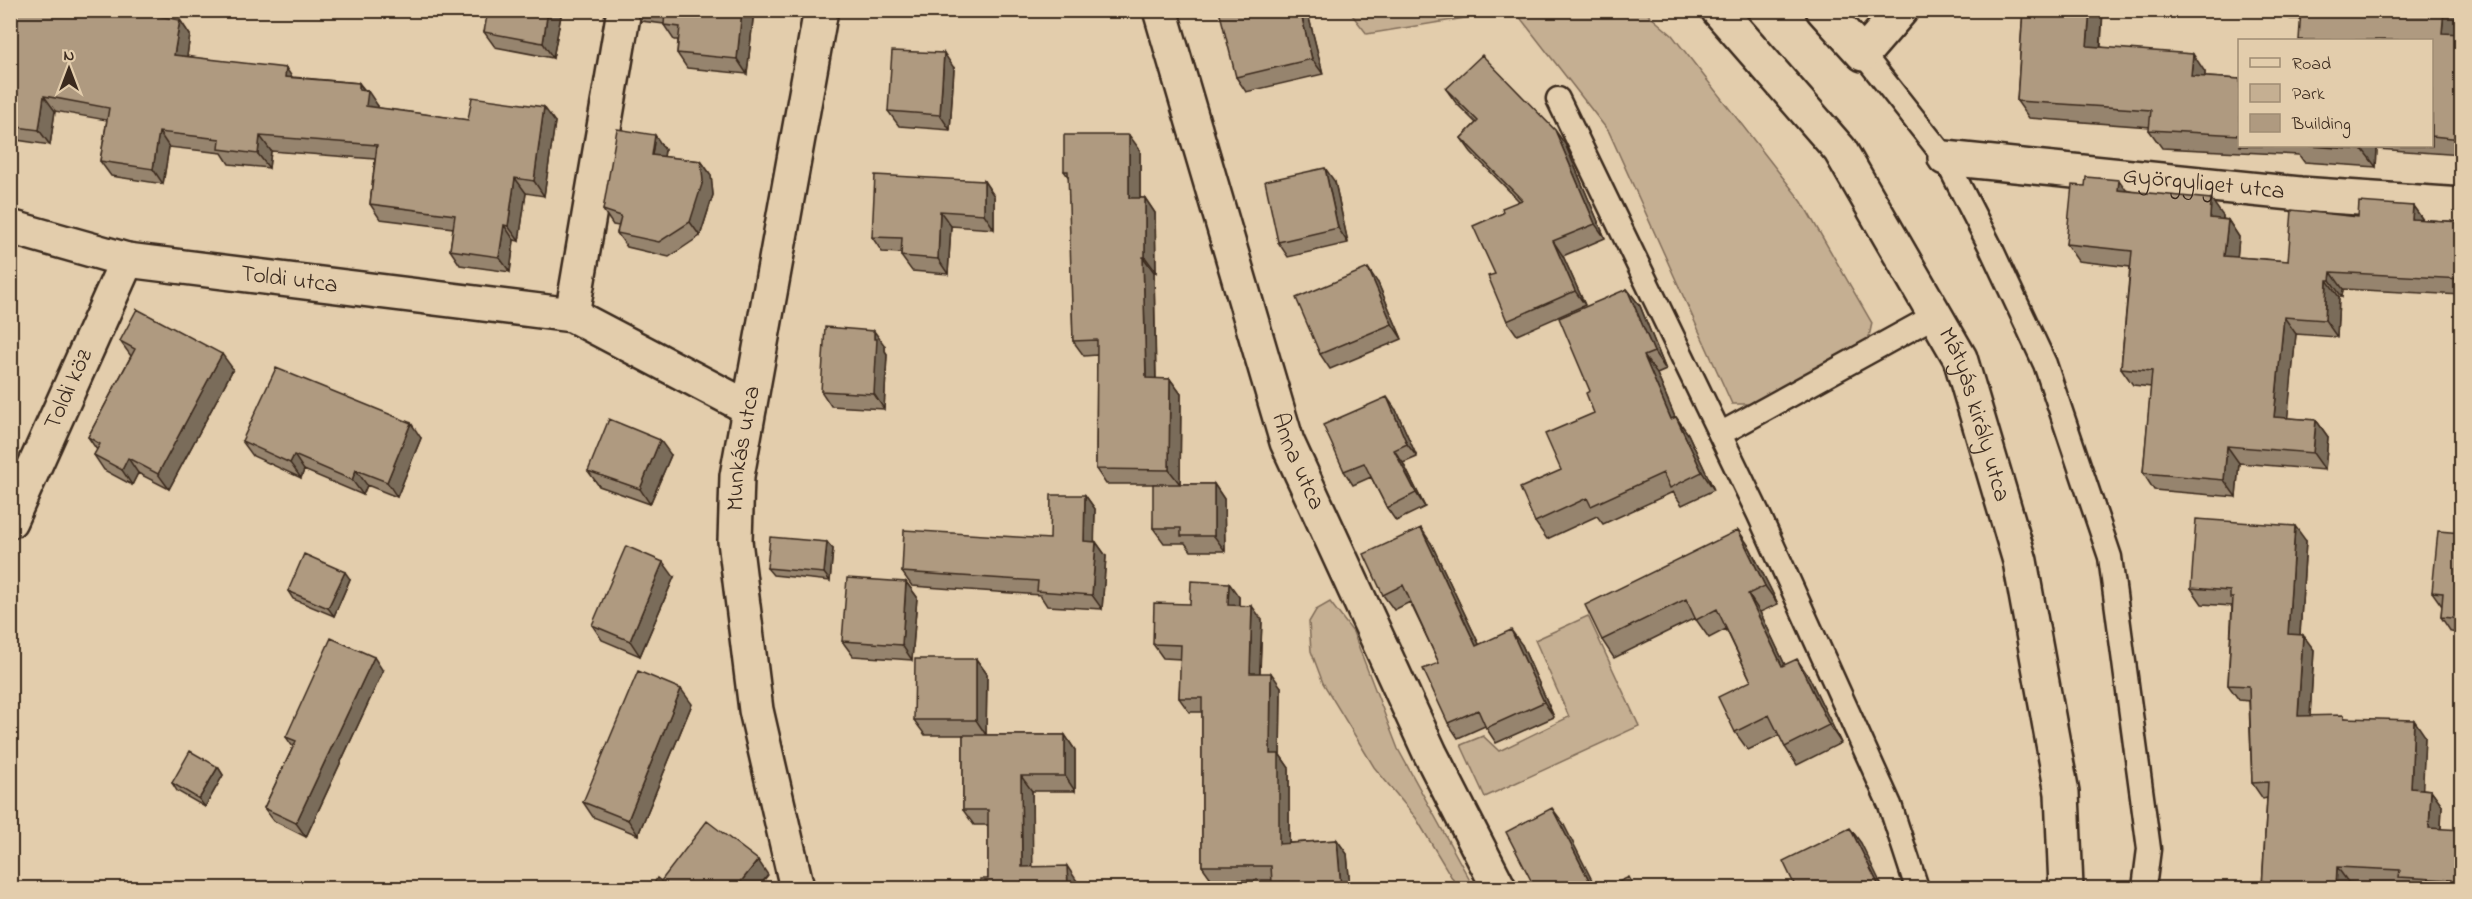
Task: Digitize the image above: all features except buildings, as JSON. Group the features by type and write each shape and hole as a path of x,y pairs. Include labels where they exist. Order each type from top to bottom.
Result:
{"street":[{"path":"572,315 624,10"},
{"name":"Munkás utca","path":"797,888 756,710 735,541 738,476 749,408 821,10"},
{"name":"Anna utca","path":"1160,10 1287,442 1430,753 1498,888"},
{"name":"Mátyás király utca","path":"1718,10 1840,150 1960,358 2020,561 2062,793 2066,888"},
{"path":"1823,10 1863,54 1901,10"},
{"name":"Györgyliget utca","path":"1945,158 2300,194 2462,206"},
{"name":"Toldi utca","path":"10,227 127,260 572,315 749,408"},
{"name":"Toldi köz","path":"10,520 127,260"}],"lane":[{"path":"1863,54 1945,158 1990,246 2045,364 2110,557 2149,849 2144,888"},
{"path":"1558,99 1759,515 1890,805 1917,888"},
{"path":"1720,434 1936,315"}],"green space":[{"path":"1349,11 1508,11 1367,34"},
{"path":"1515,11 1644,11 1672,35 1802,202 1872,323 1868,341 1752,404 1732,404 1609,132"},
{"path":"1330,602 1353,632 1398,749 1474,888 1458,888 1416,818 1374,767 1323,683 1311,651 1309,622 1316,610"},
{"path":"1588,616 1639,726 1485,797 1461,745 1483,736 1499,751 1569,717 1535,640"}]}
